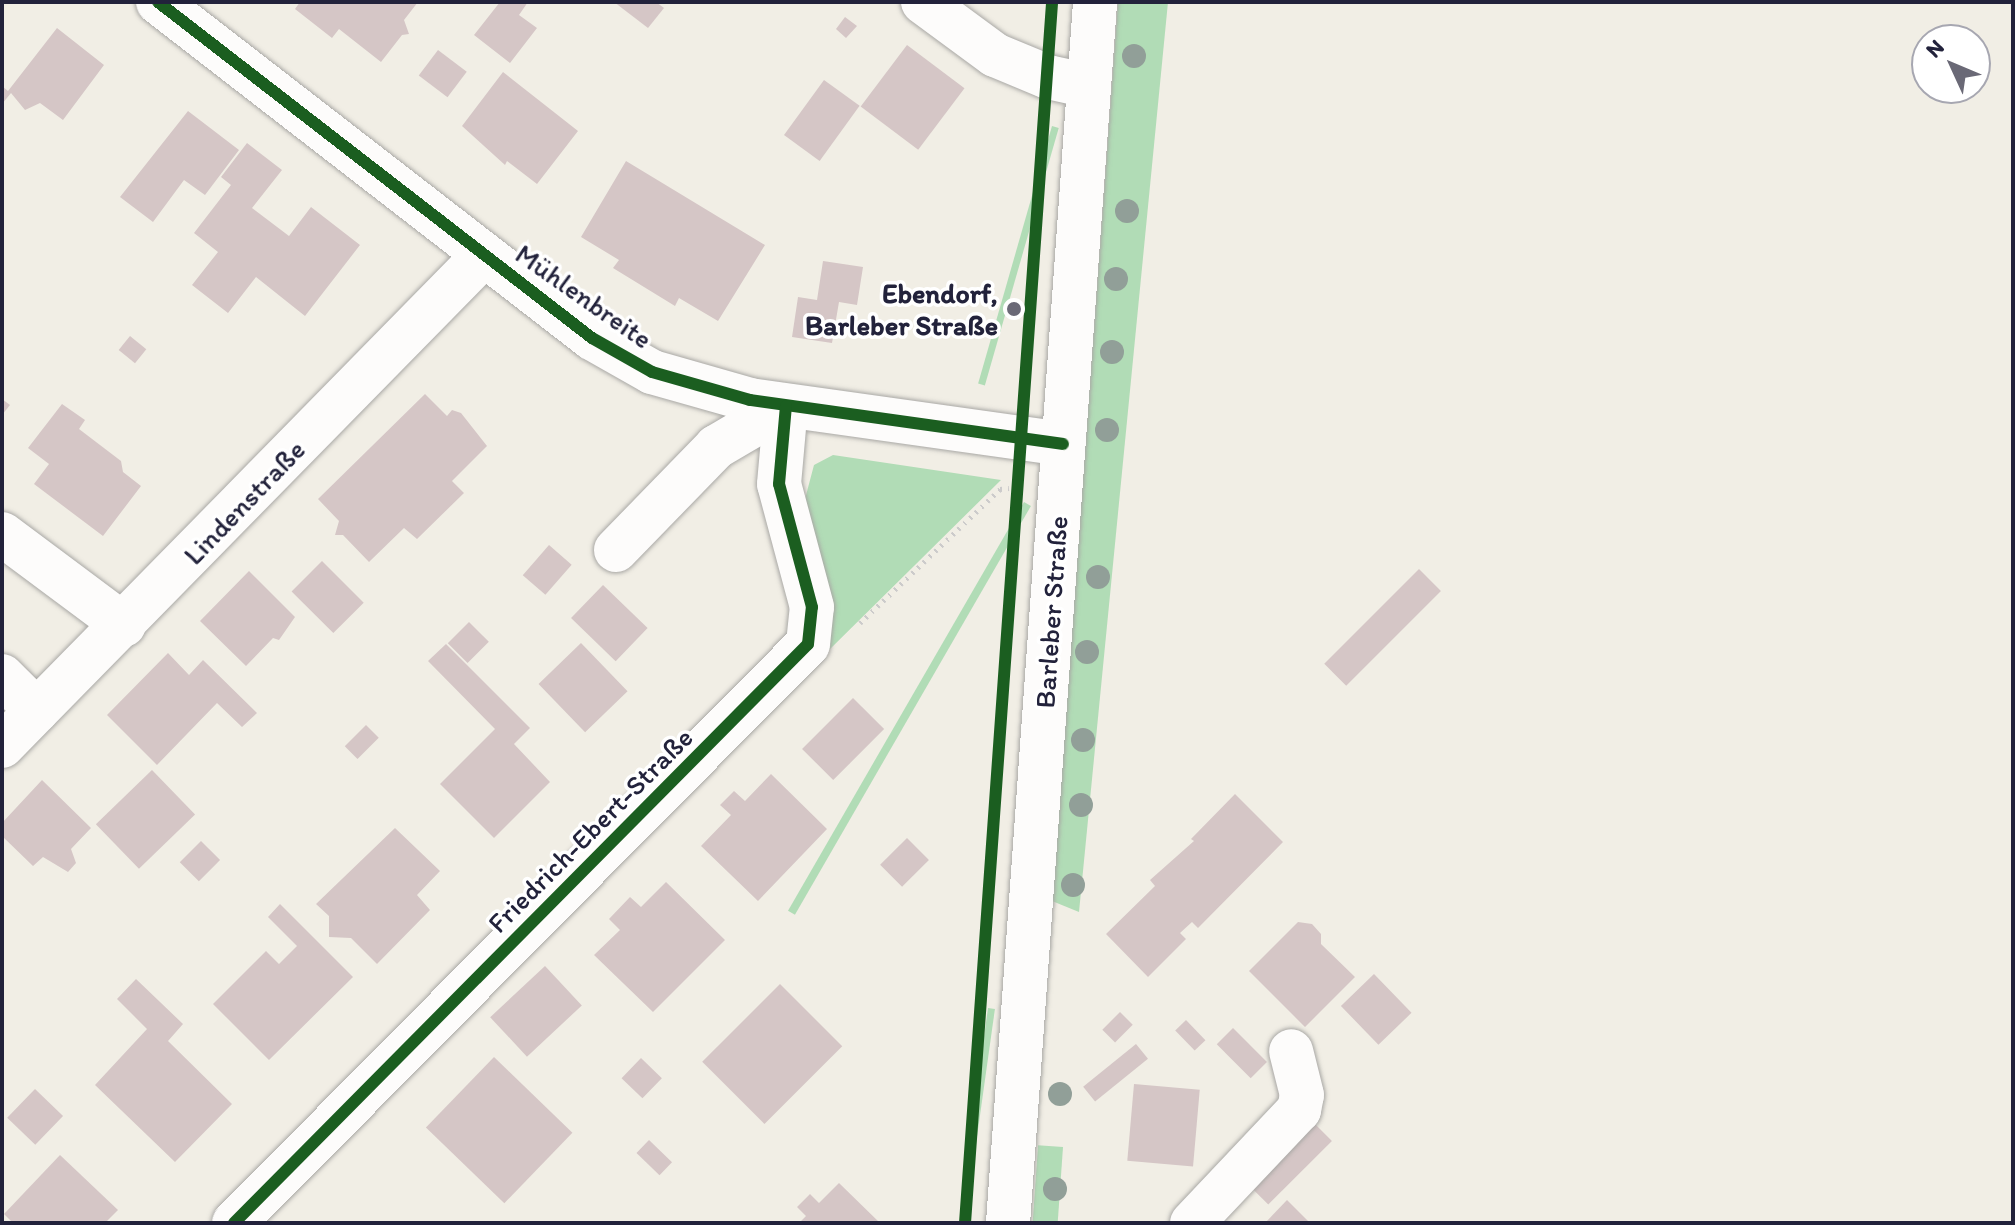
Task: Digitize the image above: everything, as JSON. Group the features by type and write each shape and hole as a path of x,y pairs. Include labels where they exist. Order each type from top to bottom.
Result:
{"street":[{"name":"Mühlenbreite","path":"158,2 592,338 652,372 706,391 786,406 1063,444"},
{"path":"923,2 995,55 1048,77 1089,86"},
{"name":"Barleber Straße","path":"1008,1223 1095,2"},
{"name":"Lindenstraße","path":"2,746 484,255"},
{"path":"616,550 716,447 786,406"},
{"name":"Friedrich-Ebert-Straße","path":"234,1223 808,644 812,607 779,484 786,406"},
{"path":"2,534 124,625"},
{"path":"2,676 37,711"},
{"path":"1192,1223 1299,1110 1302,1095 1291,1051"}],"path":[{"path":"855,628 1000,489 1016,486"}],"green space":[{"path":"1118,2 1168,2 1079,912 1052,901"},
{"path":"1052,126 1059,128 985,386 978,384"},
{"path":"833,455 1001,480 827,652 833,617 805,499 814,465"},
{"path":"1024,502 1031,506 795,915 788,911"},
{"path":"988,1008 995,1009 972,1171 965,1170"},
{"path":"1038,1145 1063,1147 1058,1223 1033,1221"}],"building":[{"path":"300,2 418,2 404,20 409,34 402,35 381,62 339,29 332,38 295,9"},
{"path":"500,2 528,2 519,15 537,28 510,63 474,35"},
{"path":"614,2 656,2 664,8 648,28"},
{"path":"845,17 857,26 846,38 836,29"},
{"path":"57,28 104,65 63,120 40,103 25,110 11,93 2,104 2,86 8,91"},
{"path":"907,45 965,88 918,150 861,106"},
{"path":"438,50 467,72 447,97 419,76"},
{"path":"503,72 578,131 537,184 507,161 505,165 462,126"},
{"path":"824,80 860,106 820,161 784,135"},
{"path":"188,111 239,150 205,195 184,180 153,222 120,197"},
{"path":"247,143 282,170 252,208 289,236 311,207 360,245 305,316 256,277 228,313 192,285 218,252 194,233 231,185 221,177"},
{"path":"626,161 765,245 718,321 679,298 675,306 613,268 619,260 581,237"},
{"path":"823,261 863,267 857,305 839,302 832,343 792,337 798,297 817,300"},
{"path":"130,336 146,349 135,363 119,350"},
{"path":"425,394 447,416 452,410 461,413 487,446 452,481 464,493 417,539 404,528 369,562 343,535 335,535 339,521 318,499"},
{"path":"2,399 10,405 2,415"},
{"path":"62,404 85,420 79,429 121,461 123,472 141,486 103,536 34,484 49,464 28,448"},
{"path":"549,545 572,565 545,595 523,575"},
{"path":"322,561 364,603 333,633 292,591"},
{"path":"1419,569 1441,591 1346,686 1324,664"},
{"path":"249,571 295,617 279,640 273,638 246,666 200,621"},
{"path":"603,585 648,628 616,661 571,618"},
{"path":"469,622 489,642 468,663 448,643"},
{"path":"581,643 628,691 585,732 539,684"},
{"path":"446,644 530,728 514,744 550,782 494,838 440,784 495,729 428,661"},
{"path":"168,653 189,675 203,660 257,713 242,727 217,703 157,765 107,715"},
{"path":"853,698 884,729 833,780 802,749"},
{"path":"366,725 379,738 358,759 345,746"},
{"path":"152,770 195,815 139,869 96,824"},
{"path":"771,774 827,829 758,901 701,846 731,815 720,805 734,791 745,801"},
{"path":"42,780 91,828 71,849 76,863 68,872 43,857 33,866 2,836 2,823"},
{"path":"1235,794 1283,842 1198,928 1192,922 1180,933 1186,939 1148,977 1106,934 1155,886 1150,880 1194,841 1191,839"},
{"path":"395,828 440,871 417,895 430,910 377,964 351,938 329,937 329,916 316,904"},
{"path":"907,838 929,860 902,887 880,865"},
{"path":"201,841 220,860 199,881 180,862"},
{"path":"666,882 725,940 653,1012 594,955 620,930 609,919 630,897 641,907"},
{"path":"280,904 353,977 269,1060 213,1004 266,951 279,964 297,946 268,917"},
{"path":"1298,922 1312,924 1321,934 1321,944 1355,977 1305,1027 1249,971"},
{"path":"545,966 582,1005 527,1057 490,1017"},
{"path":"1374,974 1412,1013 1378,1045 1341,1006"},
{"path":"136,979 183,1024 168,1041 232,1104 175,1162 95,1085 147,1029 117,999"},
{"path":"780,984 842,1046 764,1124 702,1062"},
{"path":"1120,1012 1133,1025 1115,1042 1102,1030"},
{"path":"1186,1020 1205,1040 1195,1051 1175,1030"},
{"path":"1233,1028 1267,1062 1251,1078 1217,1044"},
{"path":"1136,1044 1148,1059 1095,1102 1083,1087"},
{"path":"494,1057 572,1133 504,1203 426,1127"},
{"path":"641,1058 662,1078 642,1098 622,1078"},
{"path":"1134,1084 1200,1090 1193,1166 1127,1161"},
{"path":"35,1089 63,1116 35,1145 7,1118"},
{"path":"1310,1119 1332,1141 1268,1205 1246,1183"},
{"path":"649,1140 672,1162 660,1175 636,1153"},
{"path":"60,1155 118,1210 105,1223 13,1223 4,1214"},
{"path":"839,1183 880,1223 799,1223 806,1216 797,1207 810,1194 819,1203"},
{"path":"1287,1200 1310,1223 1265,1223"}],"cycle path":[{"path":"158,2 592,338 652,372 750,400 1063,444"},
{"path":"965,1223 1052,2"},
{"path":"234,1223 808,644 812,607 779,484 786,406"}],"place":[{"name":"Ebendorf, Barleber Straße","path":"1014,309"}]}
